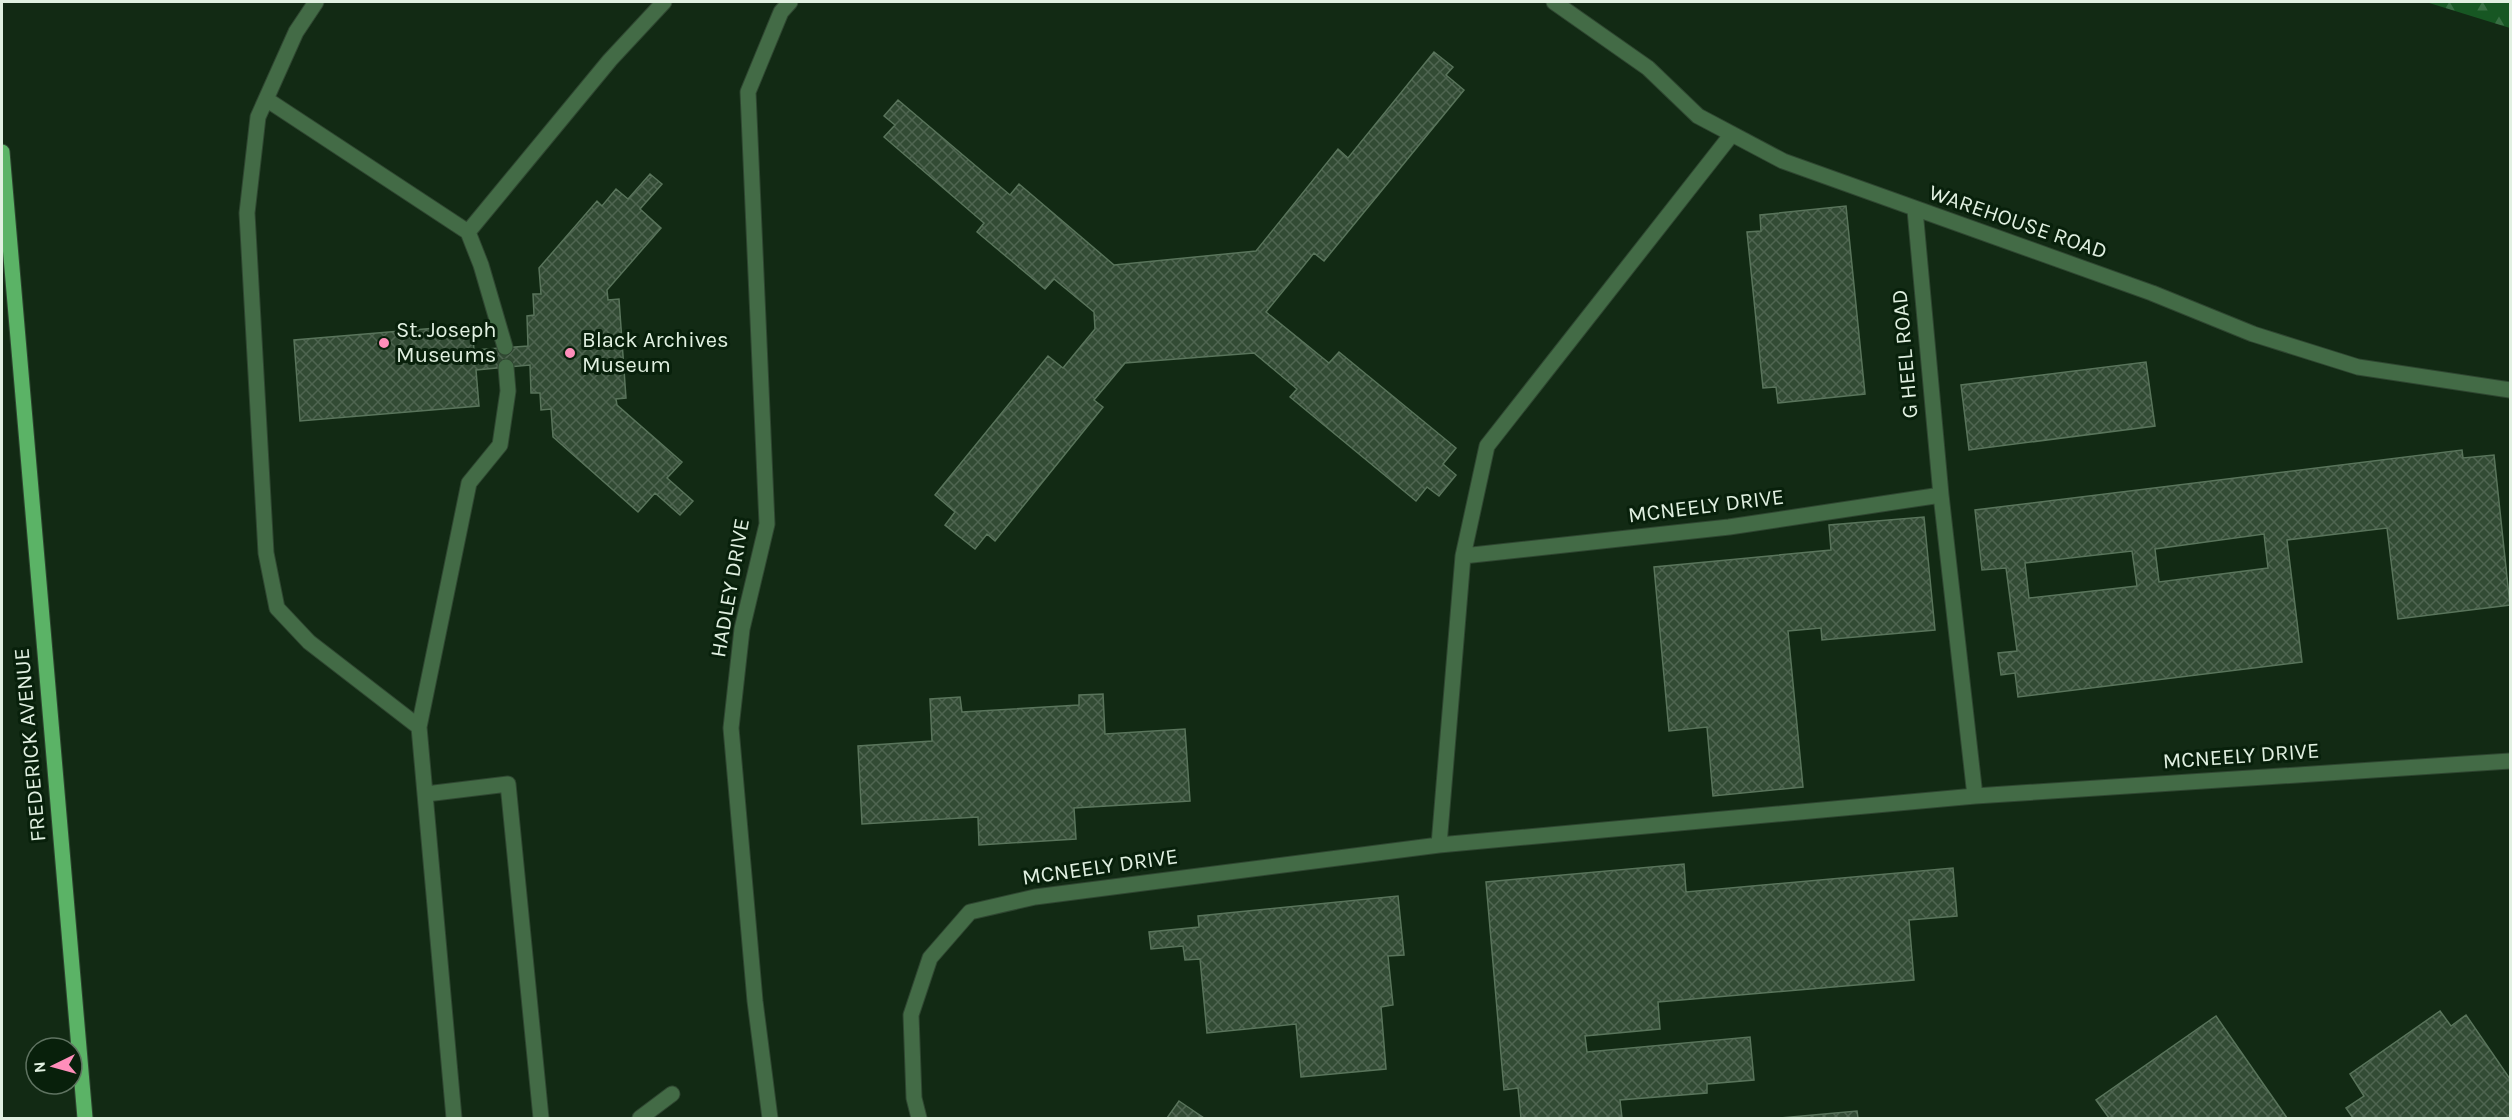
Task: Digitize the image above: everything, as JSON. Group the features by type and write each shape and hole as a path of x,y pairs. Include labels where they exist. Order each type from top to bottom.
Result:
{"main road":[{"name":"FREDERICK AVENUE","path":"2,152 85,1119"}],"street":[{"path":"316,2 296,33 258,117 247,213 266,553 277,608 309,642 419,727"},
{"path":"468,232 610,60 664,2"},
{"name":"HADLEY DRIVE","path":"770,1119 755,1001 732,728 742,629 767,524 748,92 781,12 790,2"},
{"name":"WAREHOUSE ROAD","path":"1554,2 1648,68 1698,116 1783,161 2152,293 2253,334 2348,364 2511,390"},
{"path":"266,99 468,232 488,287 505,347"},
{"path":"1439,845 1463,556 1487,446 1732,134"},
{"name":"G HEEL ROAD","path":"1915,210 1941,495"},
{"path":"454,1119 419,727 469,483 500,445 508,391 506,368"},
{"path":"1941,495 1976,796"},
{"name":"MCNEELY DRIVE","path":"1463,556 1729,527 1941,495"},
{"name":"MCNEELY DRIVE","path":"919,1119 914,1098 911,1015 930,958 970,912 1035,897 1439,845 1976,796 2511,761"},
{"path":"426,794 508,784 541,1119"},
{"path":"640,1119 672,1094"}],"green space":[{"path":"2426,2 2510,2 2510,28"}],"building":[{"path":"1434,52 1453,67 1446,75 1464,90 1324,261 1314,253 1266,312 1329,363 1339,352 1456,448 1443,464 1456,475 1439,496 1427,487 1416,501 1290,397 1297,389 1254,353 1125,363 1094,400 1103,407 995,541 987,534 975,549 945,525 955,512 935,495 1048,356 1063,368 1095,329 1094,312 1054,279 1045,289 977,232 984,223 884,137 895,125 884,116 898,100 1010,195 1019,184 1114,265 1256,251 1338,149 1348,158"},
{"name":"St. Joseph Museums","path":"650,174 662,184 640,209 661,228 607,290 608,300 619,299 626,398 616,399 617,405 682,462 667,478 693,501 680,515 655,493 638,512 553,437 551,409 541,410 540,393 531,393 530,365 476,370 479,406 300,421 294,340 472,325 474,350 528,346 527,316 534,315 533,294 541,294 539,268 597,201 602,206 616,189 628,199"},
{"path":"1846,206 1865,394 1778,403 1776,387 1763,388 1747,232 1761,231 1760,215"},
{"path":"2146,362 2155,426 1969,450 1961,385"},
{"path":"2462,450 2463,458 2494,455 2510,605 2398,619 2387,528 2287,540 2302,662 2018,697 2015,673 2001,675 1998,653 2017,651 2006,568 1982,570 1975,510","holes":["2264,534 2268,568 2159,582 2155,549","2132,551 2137,586 2029,598 2025,563"]},
{"path":"1924,517 1935,630 1822,640 1821,628 1788,631 1803,787 1713,796 1707,727 1669,731 1654,567 1831,550 1829,525"},
{"path":"1103,694 1105,734 1185,729 1190,801 1074,808 1076,839 979,845 978,817 862,824 858,746 932,741 930,699 960,697 962,712 1079,705 1079,695"},
{"path":"1684,864 1686,892 1953,868 1957,916 1909,920 1914,980 1658,1002 1660,1029 1585,1036 1587,1052 1750,1037 1754,1080 1707,1084 1707,1093 1620,1100 1622,1118 1521,1118 1518,1088 1504,1090 1486,882"},
{"path":"1398,896 1404,955 1388,956 1393,1005 1381,1007 1386,1069 1301,1077 1296,1024 1207,1033 1200,959 1185,960 1183,946 1151,949 1149,932 1199,927 1198,916"},
{"path":"2440,1011 2451,1026 2466,1015 2510,1079 2510,1118 2353,1118 2346,1108 2364,1096 2350,1074"},
{"path":"2216,1016 2287,1118 2109,1118 2096,1100"},
{"path":"1179,1101 1204,1118 1167,1118"},
{"path":"1857,1111 1858,1118 1780,1118"}],"place":[{"name":"St. Joseph Museums","path":"384,343"},
{"name":"Black Archives Museum","path":"570,353"}]}
